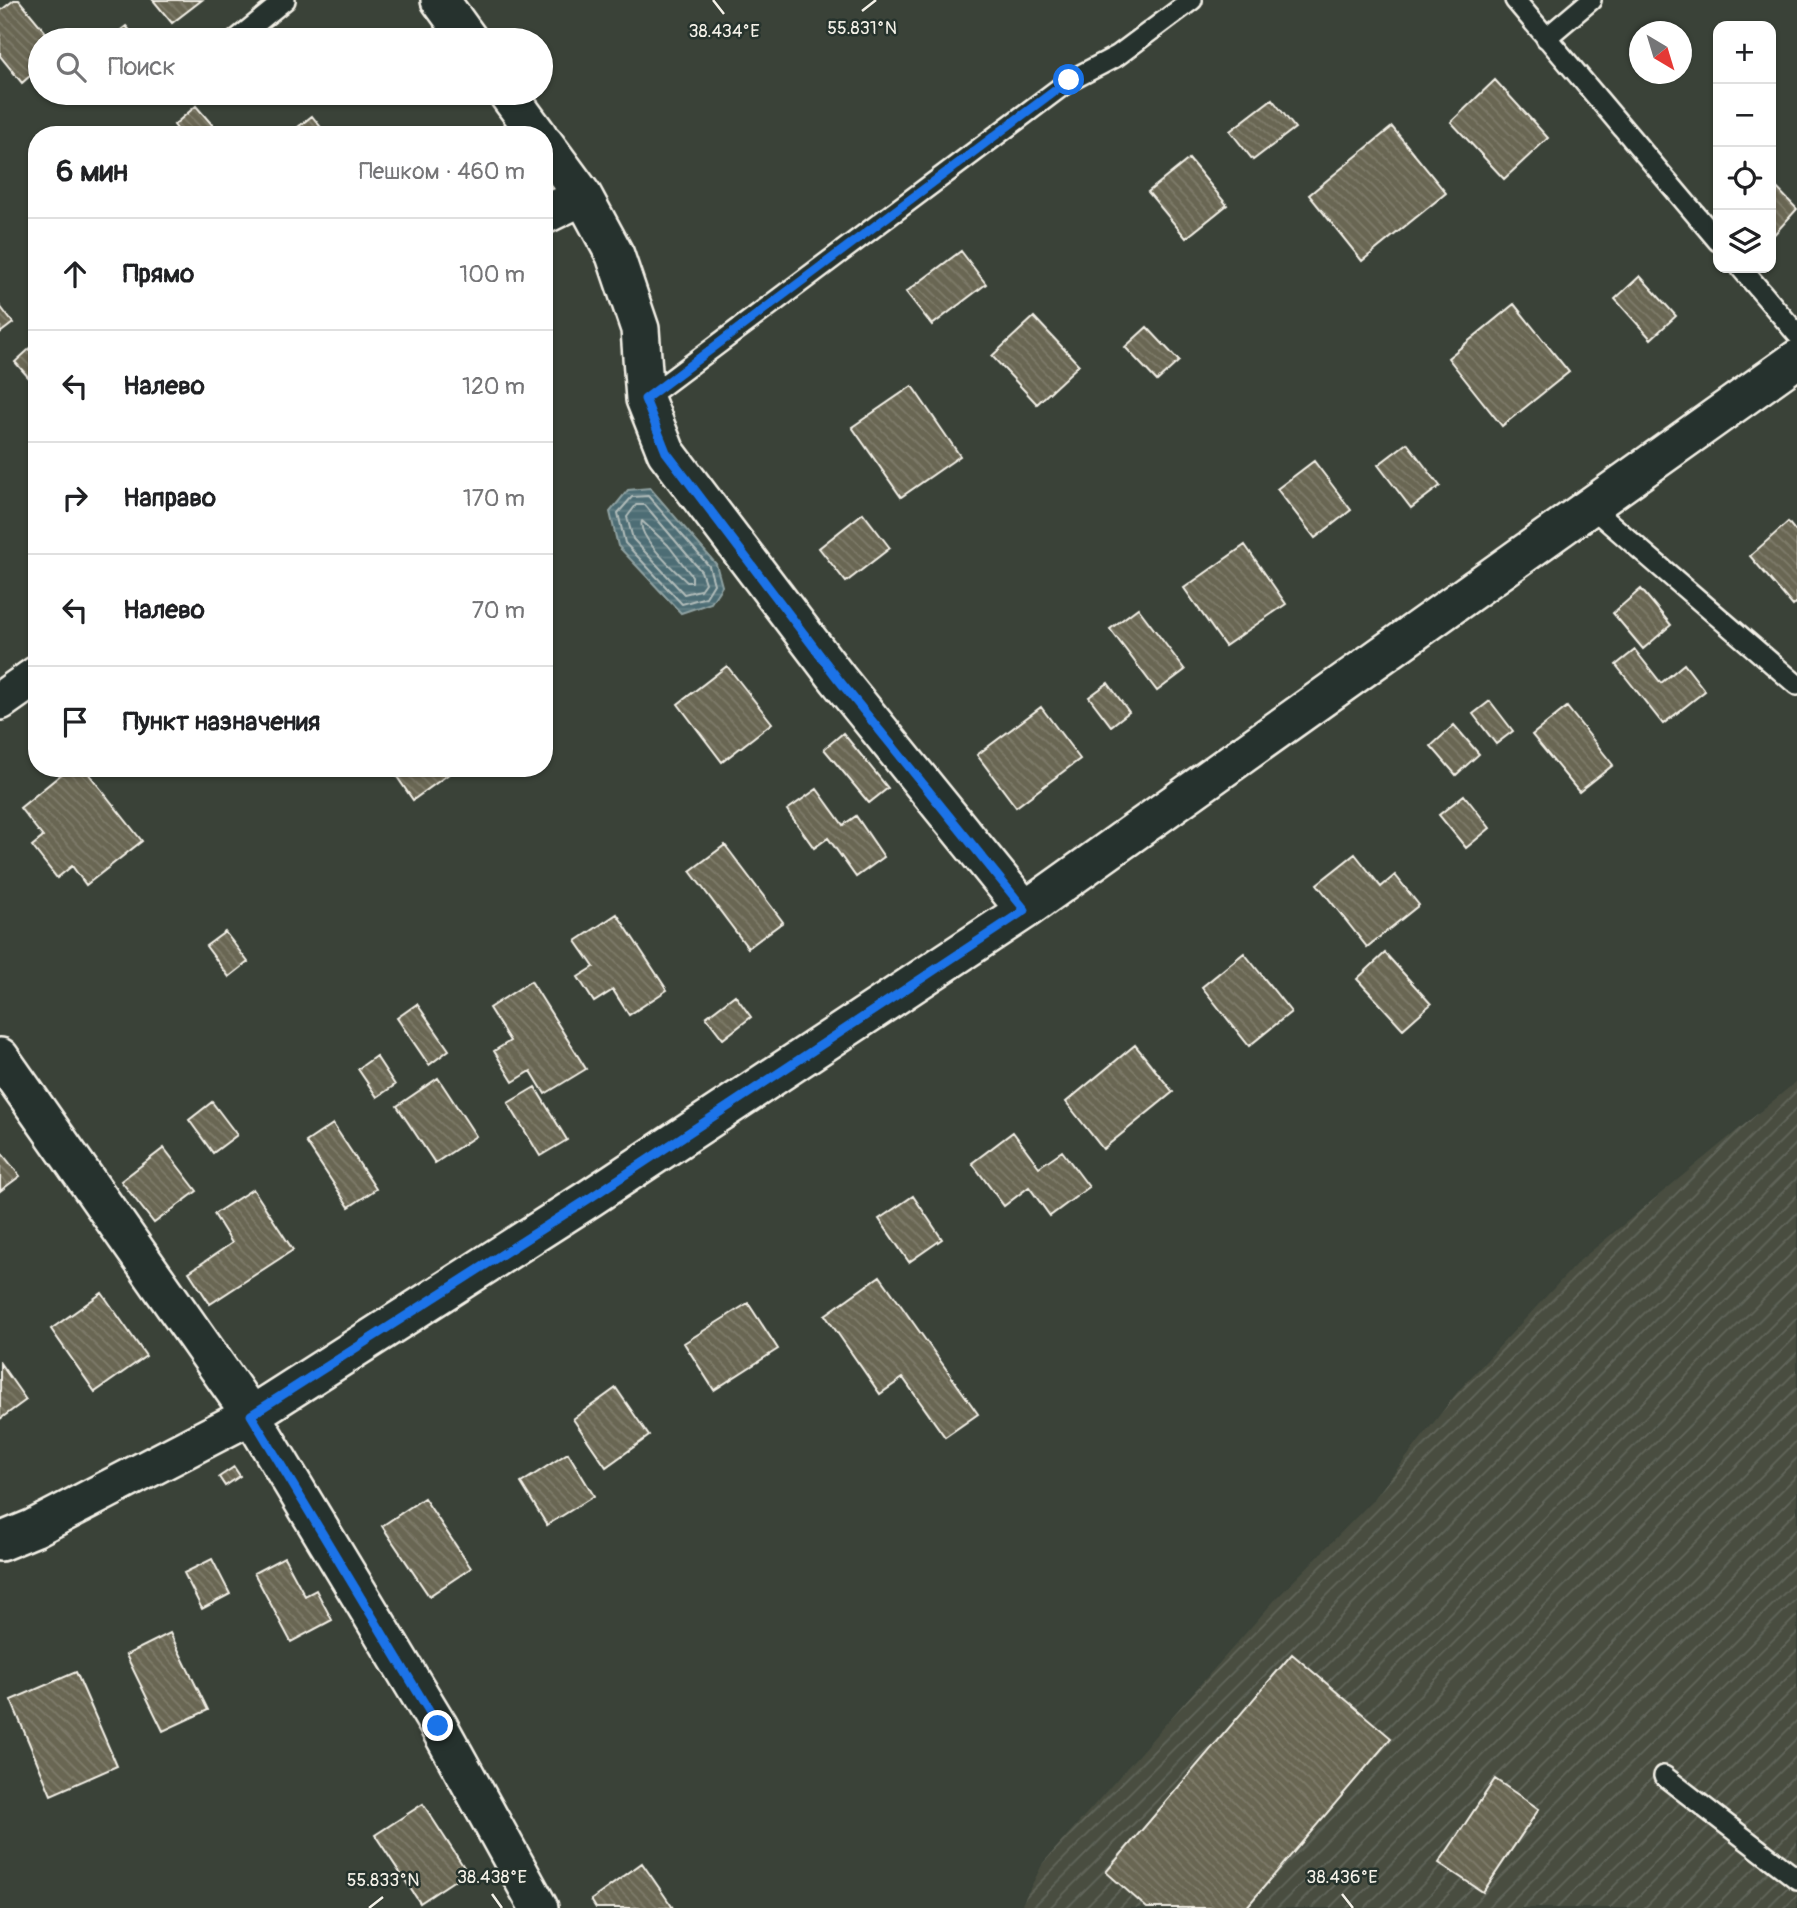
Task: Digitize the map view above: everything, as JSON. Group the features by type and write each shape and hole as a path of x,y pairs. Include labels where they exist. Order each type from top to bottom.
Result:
{"street":[{"path":"440,0 460,28"},
{"path":"516,105 531,126"},
{"path":"553,156 583,196 615,255 640,329 645,399 666,452 838,679 1025,910"},
{"path":"553,211 583,196"},
{"path":"0,1542 34,1528 251,1415 602,1190 1025,910 1797,359"},
{"path":"0,701 28,681"},
{"path":"0,1057 251,1415 438,1726 539,1908"}],"lane":[{"path":"251,28 285,0"},
{"path":"645,399 1069,80 1116,56 1192,0"},
{"path":"1515,0 1713,235"},
{"path":"1546,38 1591,0"},
{"path":"1745,273 1797,334"},
{"path":"1591,507 1797,685"},
{"path":"1664,1776 1797,1879"}],"shaded area":[{"path":"1797,1081 1797,1908 1020,1908 1043,1863 1274,1601 1373,1500 1460,1389 1578,1262"}],"water":[{"path":"650,488 716,564 722,586 711,603 681,613 618,546 610,512 628,490"}],"building":[{"path":"14,0 19,0 42,28 28,28 28,78 22,83 0,56 0,11"},
{"path":"153,0 202,0 172,23"},
{"path":"1495,80 1548,138 1504,179 1451,122"},
{"path":"1272,99 1295,128 1253,160 1230,131"},
{"path":"196,106 213,126 175,126"},
{"path":"312,116 320,126 299,126"},
{"path":"1392,127 1446,193 1362,261 1309,195"},
{"path":"1189,159 1227,205 1186,238 1148,192"},
{"path":"1776,187 1797,209 1776,232"},
{"path":"961,251 986,284 932,325 906,292"},
{"path":"1640,276 1676,316 1651,339 1615,299"},
{"path":"1514,304 1569,372 1502,426 1448,358"},
{"path":"0,306 13,323 0,333"},
{"path":"1034,317 1079,365 1037,404 992,356"},
{"path":"1147,327 1179,361 1157,381 1125,347"},
{"path":"28,350 28,377 15,362"},
{"path":"912,386 960,456 901,497 852,427"},
{"path":"1407,443 1440,486 1411,508 1378,465"},
{"path":"1314,461 1351,510 1315,538 1277,489"},
{"path":"863,513 890,548 846,582 819,548"},
{"path":"1788,522 1797,533 1797,602 1793,606 1750,556"},
{"path":"1245,545 1286,604 1225,646 1184,588"},
{"path":"1641,589 1671,625 1643,649 1613,613"},
{"path":"1138,608 1185,670 1157,691 1110,629"},
{"path":"1635,650 1661,683 1684,664 1705,691 1663,724 1616,665"},
{"path":"727,666 772,723 722,762 678,704"},
{"path":"1108,683 1129,712 1111,726 1089,697"},
{"path":"1490,701 1513,731 1496,744 1473,714"},
{"path":"1041,707 1080,759 1016,807 977,755"},
{"path":"1567,707 1613,765 1579,792 1532,735"},
{"path":"1454,725 1479,754 1456,775 1431,746"},
{"path":"843,733 888,788 869,803 824,749"},
{"path":"58,777 91,777 142,841 86,885 72,866 57,878 32,846 43,837 20,808"},
{"path":"397,777 445,777 413,800"},
{"path":"817,789 843,825 856,816 884,857 856,877 828,838 814,848 787,810"},
{"path":"1464,795 1490,828 1466,848 1439,815"},
{"path":"725,845 783,922 748,948 690,871"},
{"path":"1355,854 1381,887 1395,875 1419,905 1367,947 1317,884"},
{"path":"617,914 667,990 629,1015 613,990 594,1002 578,977 594,967 576,941"},
{"path":"225,932 248,962 229,977 206,946"},
{"path":"1244,953 1291,1012 1249,1046 1202,987"},
{"path":"1385,953 1431,1004 1403,1029 1357,979"},
{"path":"531,981 586,1069 545,1094 531,1071 513,1082 494,1051 510,1041 489,1008"},
{"path":"735,995 751,1017 723,1039 706,1017"},
{"path":"417,1004 449,1050 429,1065 397,1018"},
{"path":"1135,1045 1173,1092 1103,1149 1066,1102"},
{"path":"376,1056 395,1085 377,1097 358,1069"},
{"path":"438,1078 476,1136 435,1163 397,1106"},
{"path":"535,1087 567,1140 540,1156 508,1103"},
{"path":"212,1102 237,1135 213,1153 189,1120"},
{"path":"333,1124 376,1189 349,1207 306,1142"},
{"path":"1013,1132 1039,1167 1062,1151 1089,1187 1050,1216 1029,1187 1004,1206 972,1163"},
{"path":"164,1148 197,1191 154,1223 121,1181"},
{"path":"0,1151 20,1176 0,1191"},
{"path":"253,1189 293,1250 210,1304 189,1272 232,1243 214,1214"},
{"path":"913,1196 942,1239 909,1262 879,1219"},
{"path":"880,1276 978,1414 945,1437 903,1378 880,1394 825,1315"},
{"path":"102,1293 146,1356 95,1392 51,1329"},
{"path":"748,1303 778,1349 714,1390 684,1343"},
{"path":"0,1363 26,1400 0,1419"},
{"path":"616,1388 649,1436 606,1467 573,1419"},
{"path":"568,1453 594,1496 547,1525 521,1483"},
{"path":"234,1467 240,1476 225,1486 219,1477"},
{"path":"424,1498 471,1568 429,1596 382,1526"},
{"path":"284,1557 305,1596 316,1590 332,1620 291,1642 254,1573"},
{"path":"212,1559 230,1594 202,1609 184,1573"},
{"path":"170,1633 208,1710 163,1731 126,1655"},
{"path":"1292,1654 1391,1738 1246,1908 1147,1908 1106,1872"},
{"path":"76,1672 117,1766 51,1795 11,1700"},
{"path":"1495,1779 1539,1809 1483,1892 1439,1863"},
{"path":"423,1804 467,1872 420,1903 375,1835"},
{"path":"642,1863 673,1908 596,1908 591,1900"}],"route":[{"path":"438,1726 251,1415 590,1198 1025,910 838,679 666,452 645,399 1069,80"}]}
